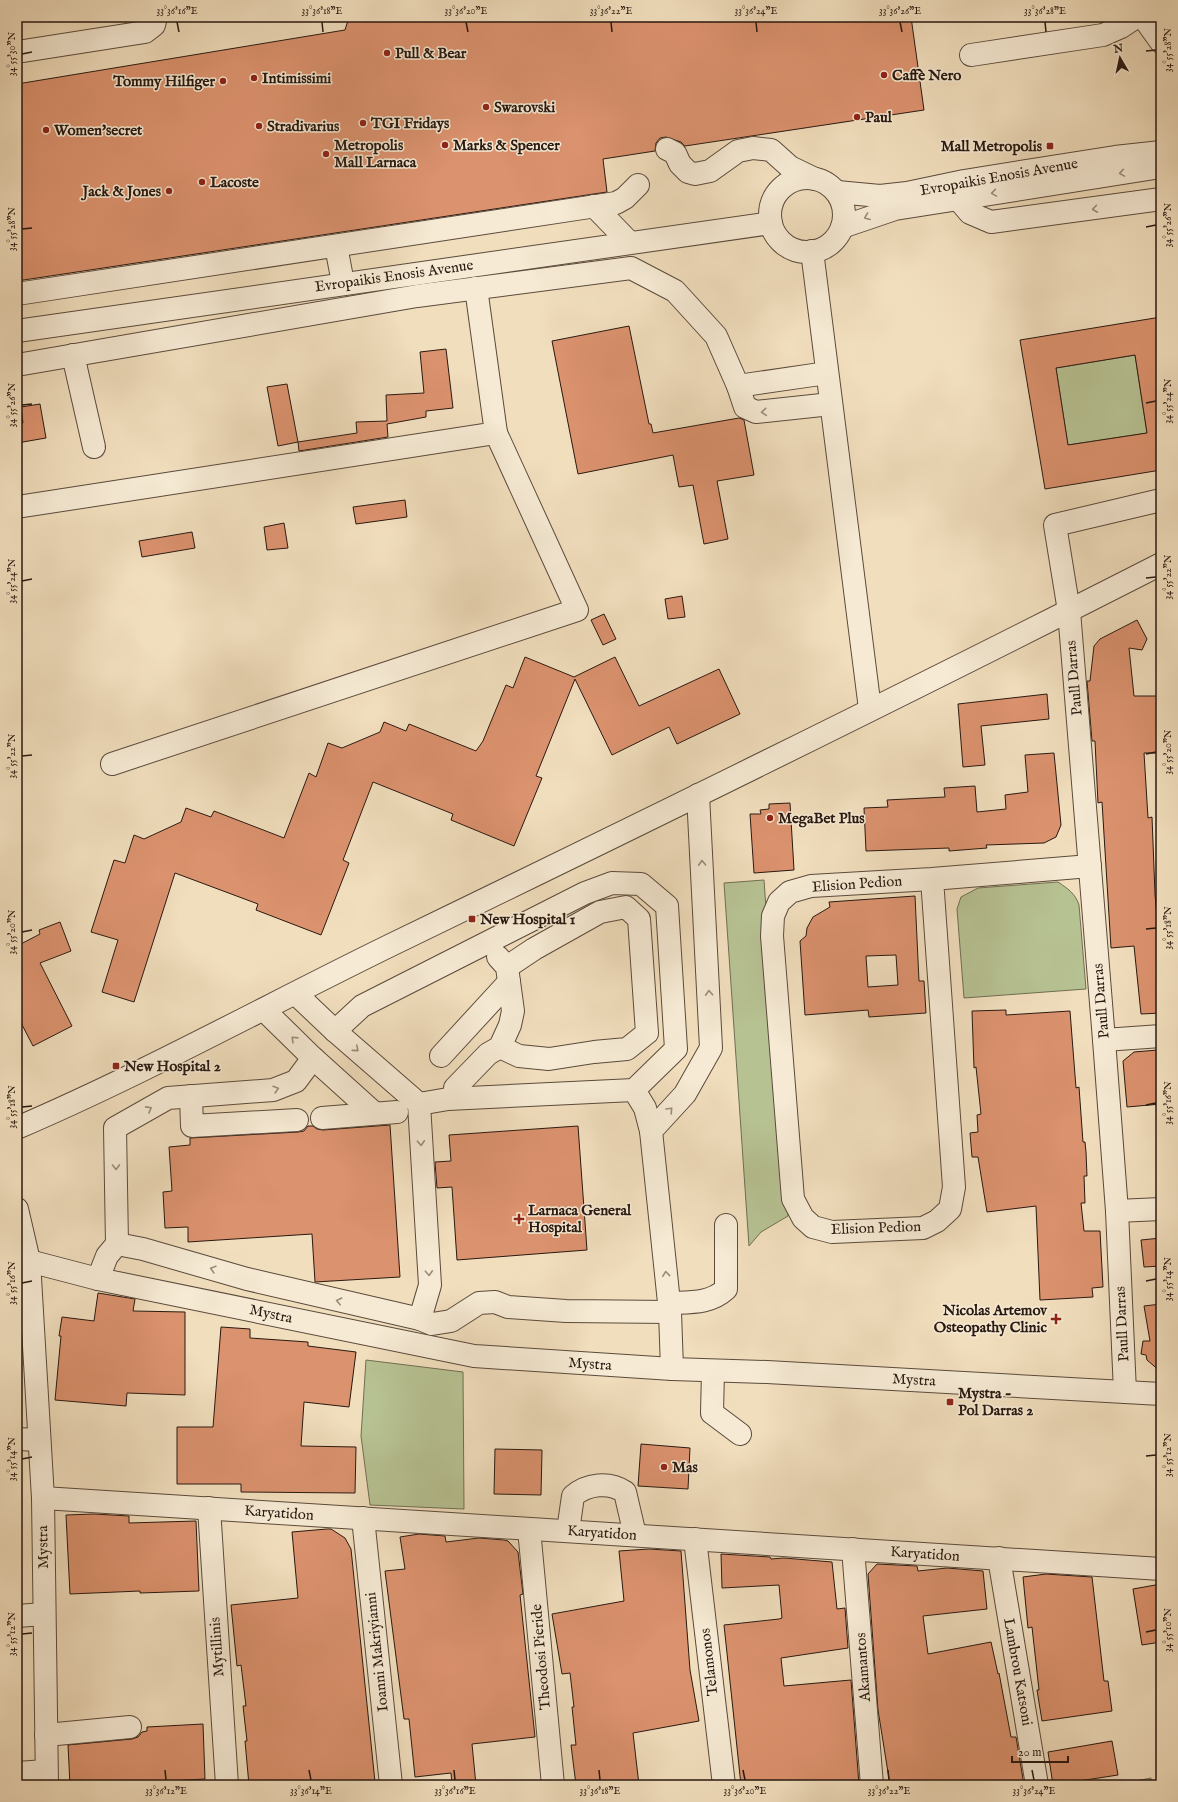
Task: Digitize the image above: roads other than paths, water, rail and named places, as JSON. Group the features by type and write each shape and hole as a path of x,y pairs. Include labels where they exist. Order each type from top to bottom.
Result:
{"street":[{"path":"17,52 145,32 154,25 156,17"},
{"path":"972,55 1103,35 1122,27 1136,17"},
{"path":"1143,17 1161,42"},
{"path":"667,149 675,153 680,164 688,172 695,174 710,171 734,154 746,149 753,148 771,150 790,167 827,183 836,192 842,204 844,216 842,227 834,240 824,247 812,251 800,251 789,247 780,240 773,231 770,208 774,197 781,188 791,181 802,178 815,179"},
{"path":"746,149 756,153 768,161 775,171 781,188"},
{"name":"Evropaikis Enosis Avenue","path":"836,192 880,196 907,193 964,181 1115,157 1161,152"},
{"name":"Evropaikis Enosis Avenue","path":"842,227 895,209 1161,167"},
{"path":"17,294 594,206 616,204 625,198 638,185"},
{"path":"958,199 970,213 991,222 1161,199"},
{"path":"594,206 629,242"},
{"name":"Evropaikis Enosis Avenue","path":"17,331 629,242 771,223"},
{"path":"336,246 343,283"},
{"path":"812,251 870,709"},
{"path":"17,365 417,296 631,268 675,291 716,336 738,386 744,407 756,412 831,404"},
{"path":"112,764 577,610 496,433 476,288"},
{"path":"74,355 94,447"},
{"path":"738,386 827,373"},
{"path":"793,378 798,408"},
{"path":"17,507 496,433"},
{"name":"Paull Darras","path":"1125,1392 1117,1211 1090,866 1069,611 1055,525 1161,500"},
{"path":"17,1128 84,1099 296,994 371,955 698,795 1161,564"},
{"path":"651,1131 685,1094 711,1048 698,795"},
{"name":"Elision Pedion","path":"932,879 954,1187 950,1208 938,1221 923,1228 832,1232 813,1227 803,1218 793,1199 772,936 773,916 779,902 790,892 811,886 932,879 1090,866"},
{"path":"335,1031 362,1006 585,893 612,883 641,884 667,906 676,1049 634,1090 448,1099 419,1104"},
{"path":"441,1056 508,975 534,949 600,912 626,907 639,919 647,1033 626,1049 549,1059 519,1056 500,1047"},
{"path":"455,1088 488,1054 500,1047 510,1025 513,1011 508,975 487,943"},
{"path":"296,994 335,1031 419,1104 430,1285 420,1319"},
{"path":"264,1010 374,1113"},
{"path":"1104,1040 1161,1036"},
{"path":"98,1279 107,1256 117,1244 115,1128 168,1098 273,1090 296,1081 314,1058"},
{"path":"634,1090 645,1108 651,1131 670,1307 672,1369"},
{"path":"191,1096 192,1126 297,1120"},
{"path":"322,1118 397,1112"},
{"name":"Mystra","path":"17,1209 29,1261 43,1498 46,1778"},
{"path":"1117,1211 1161,1209"},
{"path":"117,1244 144,1249 247,1279 420,1319 432,1324 451,1321 480,1303 495,1302 508,1307 566,1311 670,1307 708,1301 719,1296 726,1289 726,1225"},
{"name":"Mystra","path":"29,1261 98,1279 474,1356 672,1369 767,1372 1161,1394"},
{"path":"713,1371 712,1413 740,1434"},
{"path":"17,1439 39,1440"},
{"path":"568,1531 572,1496 579,1491 598,1484 625,1492 635,1535"},
{"name":"Karyatidon","path":"43,1498 1161,1569"},
{"name":"Mytillinis","path":"208,1508 227,1785"},
{"name":"Ioanni Makriyianni","path":"363,1518 392,1785"},
{"name":"Theodosi Pieride","path":"529,1529 553,1785"},
{"name":"Telamonos","path":"695,1539 724,1785"},
{"name":"Akamantos","path":"853,1549 872,1785"},
{"name":"Lambrou Katsoni","path":"999,1558 1037,1785"},
{"path":"17,1616 44,1614"},
{"path":"46,1735 130,1727"},
{"path":"17,1773 46,1778"}],"place":[{"name":"Pull & Bear","path":"387,53"},
{"name":"Caffè Nero","path":"884,75"},
{"name":"Intimissimi","path":"254,78"},
{"name":"Tommy Hilfiger","path":"223,81"},
{"name":"Swarovski","path":"486,107"},
{"name":"Paul","path":"857,117"},
{"name":"TGI Fridays","path":"363,123"},
{"name":"Stradivarius","path":"259,126"},
{"name":"Women'secret","path":"46,130"},
{"name":"Marks & Spencer","path":"445,145"},
{"name":"Mall Metropolis","path":"1050,146"},
{"name":"Metropolis Mall Larnaca","path":"326,154"},
{"name":"Lacoste","path":"202,182"},
{"name":"Jack & Jones","path":"169,191"},
{"name":"MegaBet Plus","path":"770,818"},
{"name":"New Hospital 1","path":"472,919"},
{"name":"New Hospital 2","path":"116,1066"},
{"name":"Larnaca General Hospital","path":"519,1219"},
{"name":"Nicolas Artemov Osteopathy Clinic","path":"1056,1319"},
{"name":"Mystra - Pol Darras 2","path":"950,1402"},
{"name":"Mas","path":"664,1467"}]}
